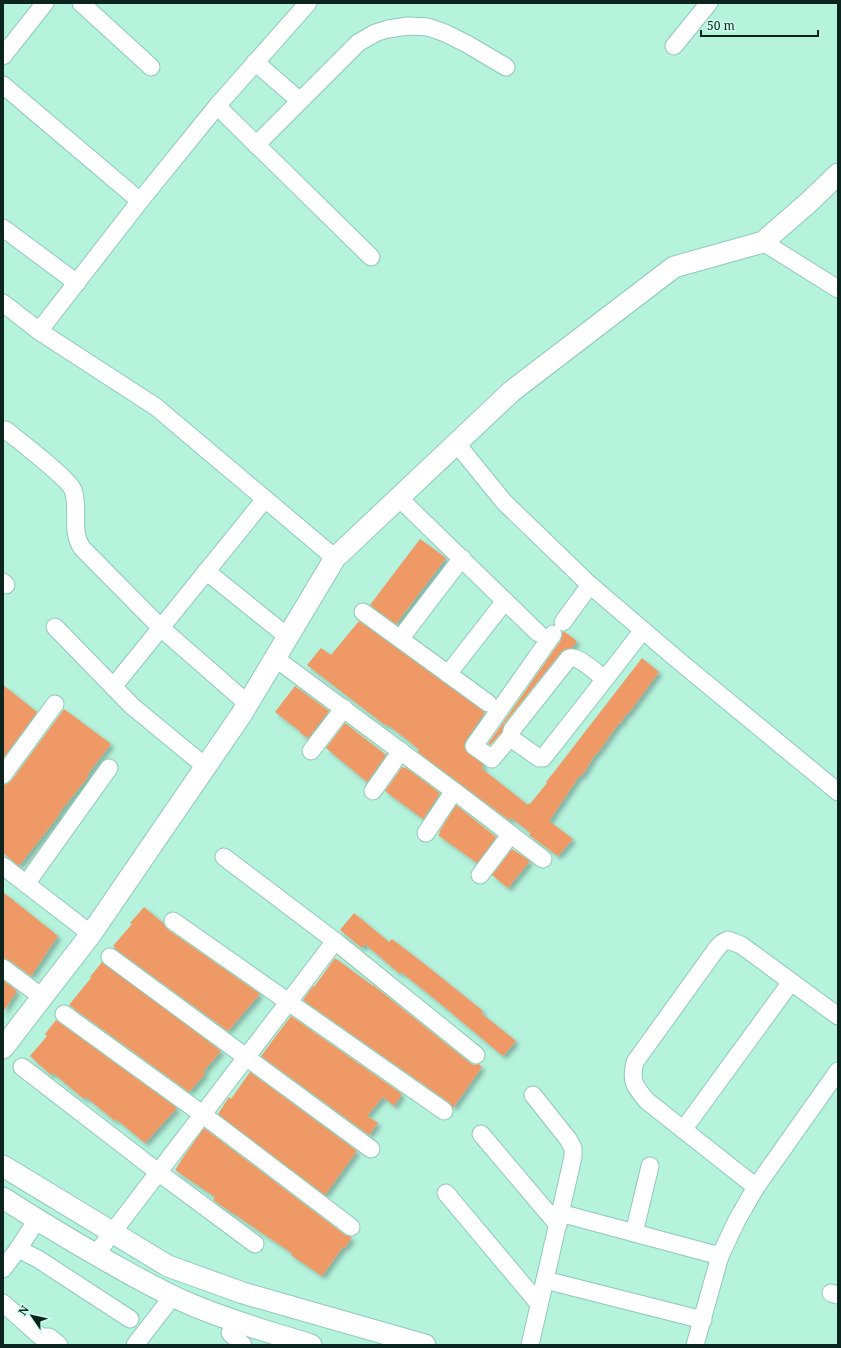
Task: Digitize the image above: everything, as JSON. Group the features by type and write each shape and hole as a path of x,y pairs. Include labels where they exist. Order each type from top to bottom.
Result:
{"street":[{"path":"3,56 45,3"},
{"path":"81,3 151,67"},
{"path":"39,331 216,106 308,3"},
{"path":"674,46 709,3"},
{"path":"256,145 358,43 375,33 388,29 408,26 428,27 445,33 467,44 506,67"},
{"path":"255,62 300,101"},
{"path":"3,85 140,201"},
{"path":"216,106 371,257"},
{"path":"3,1048 91,934 206,767 248,704 335,558 512,391 674,267 764,242 838,174"},
{"path":"3,228 77,283"},
{"path":"764,242 838,289"},
{"path":"7,312 156,407 335,558"},
{"path":"6,430 69,483 74,494 77,541 82,548 161,628 248,704"},
{"path":"457,444 504,502 590,585 838,792"},
{"path":"399,498 505,601 551,630"},
{"path":"113,687 265,499"},
{"path":"400,639 462,558"},
{"path":"206,571 288,637"},
{"path":"590,585 551,630 474,746 492,759 511,736 512,730 569,658 574,657 580,660 605,679"},
{"path":"448,674 505,601"},
{"path":"364,612 488,703"},
{"path":"55,627 132,706 206,767"},
{"path":"511,736 512,739 539,758 543,758 643,630"},
{"path":"275,658 344,708 543,859"},
{"path":"3,775 55,704"},
{"path":"311,751 344,708"},
{"path":"372,791 401,751"},
{"path":"26,884 109,768"},
{"path":"426,833 454,791"},
{"path":"480,876 511,834"},
{"path":"224,857 335,940 476,1055"},
{"path":"3,866 91,934"},
{"path":"173,921 444,1111"},
{"path":"96,1254 335,940"},
{"path":"756,1187 647,1101 636,1089 633,1080 632,1072 635,1062 717,948 722,942 728,940 736,943 838,1016"},
{"path":"110,957 371,1149"},
{"path":"3,968 42,997"},
{"path":"683,1130 791,982"},
{"path":"64,1014 202,1114 351,1227"},
{"path":"22,1067 158,1172 255,1244"},
{"path":"695,1345 720,1256 737,1220 756,1187 838,1071"},
{"path":"530,1345 573,1157 572,1148 560,1128 533,1096"},
{"path":"481,1134 559,1219 634,1233 720,1256"},
{"path":"3,1166 168,1266 243,1293 425,1345"},
{"path":"634,1233 650,1166"},
{"path":"446,1193 539,1304"},
{"path":"3,1198 37,1220 144,1282 173,1296 242,1324 311,1345"},
{"path":"3,1268 18,1249 37,1220"},
{"path":"18,1249 38,1259 130,1320"},
{"path":"545,1280 703,1320"},
{"path":"136,1345 173,1296"},
{"path":"3,1303 41,1337 49,1337 59,1345"},
{"path":"230,1333 243,1345"}],"building":[{"path":"420,539 446,558 396,624 370,605"},
{"path":"359,621 485,712 466,740 464,745 465,750 484,765 481,768 528,805 547,783 546,782 642,658 659,672 597,754 596,753 582,776 580,775 549,821 573,839 558,856 529,835 531,833 511,818 509,820 418,752 419,750 410,742 388,725 387,726 381,722 307,665 321,648 331,655"},
{"path":"562,632 565,632 577,641 572,648 565,649 561,652 504,724 502,732 490,745 488,744 561,640"},
{"path":"3,685 37,712 3,758"},
{"path":"295,686 329,711 308,738 275,712"},
{"path":"64,709 111,744 87,775 89,776 19,866 3,853 3,785 11,781"},
{"path":"345,723 386,755 367,782 326,748"},
{"path":"402,767 405,767 440,793 423,819 385,791"},
{"path":"456,805 496,837 477,863 438,835"},
{"path":"512,849 530,861 508,888 492,875"},
{"path":"3,892 58,936 31,976 9,960 3,958"},
{"path":"144,907 163,923 167,929 260,994 228,1031 114,948 115,947 113,946"},
{"path":"354,913 389,942 392,939 427,966 483,1011 481,1013 516,1041 503,1056 436,1000 401,972 400,974 365,944 362,948 340,930"},
{"path":"335,958 373,985 470,1063 474,1065 479,1064 482,1067 453,1108 450,1103 303,1000"},
{"path":"102,962 221,1051 203,1072 205,1074 189,1092 69,1005"},
{"path":"3,980 17,991 3,1012"},
{"path":"291,1016 402,1094 394,1106 383,1097 367,1116 378,1123 369,1135 261,1056"},
{"path":"56,1020 177,1108 145,1143 86,1097 84,1099 53,1073 51,1075 30,1056 47,1036 45,1034"},
{"path":"250,1072 357,1151 325,1195 218,1114 229,1097 231,1099"},
{"path":"204,1128 345,1235 352,1237 322,1276 291,1255 292,1253 213,1200 215,1197 175,1170"}]}
